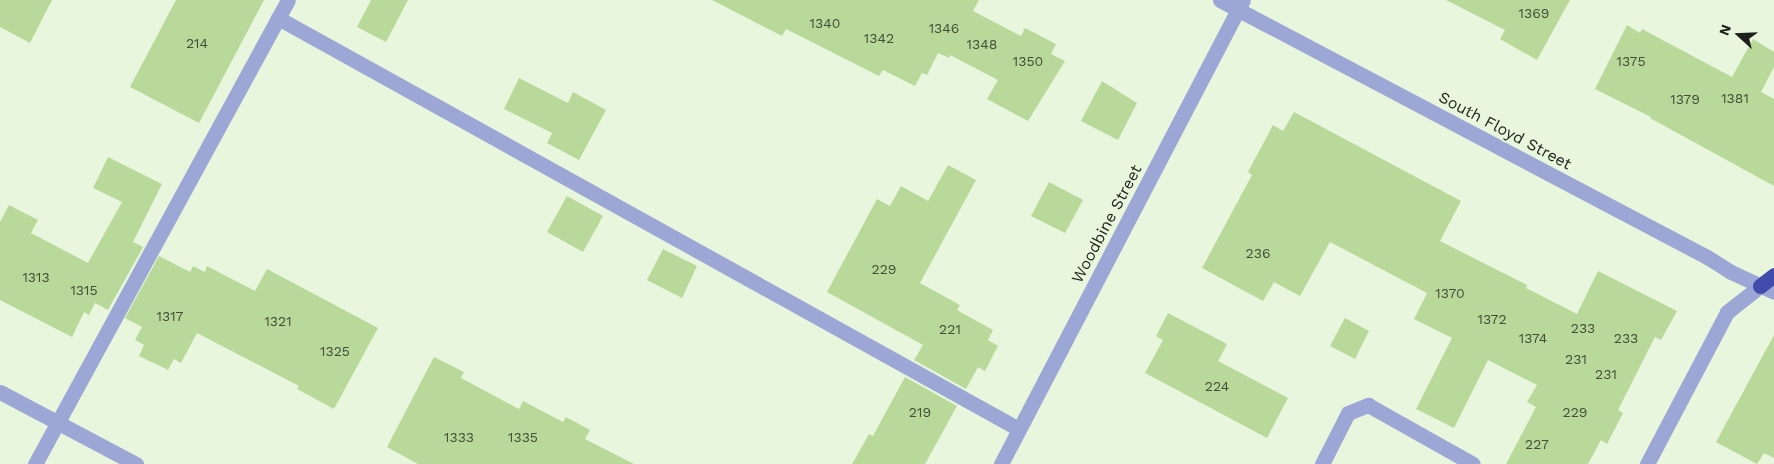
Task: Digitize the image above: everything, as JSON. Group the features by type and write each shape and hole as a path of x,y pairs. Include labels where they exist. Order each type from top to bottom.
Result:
{"highway":[{"path":"1767,289 1774,275"}],"street":[{"path":"35,464 288,0"},
{"name":"South Floyd Street","path":"1220,0 1241,5 1731,272 1767,289"},
{"name":"Woodbine Street","path":"1001,464 1241,5"},
{"path":"278,18 1019,429"},
{"path":"1647,464 1727,312 1767,289"},
{"path":"0,392 136,464"},
{"path":"1322,464 1348,413 1368,405 1473,464"}],"building":[{"path":"0,0 52,0 30,43 0,27"},
{"path":"176,0 264,0 199,123 130,87"},
{"path":"371,0 408,0 386,42 357,27"},
{"path":"712,0 979,0 973,11 1021,36 1025,28 1056,44 1051,54 1065,61 1028,121 987,99 998,80 950,55 949,58 938,53 927,75 922,73 915,86 883,70 879,76 786,29 782,36"},
{"path":"1446,0 1570,0 1537,60 1500,39 1505,30"},
{"path":"1627,25 1640,33 1642,29 1732,77 1753,39 1774,52 1774,67 1761,92 1774,99 1774,186 1651,117 1595,89"},
{"path":"519,78 568,103 573,92 606,110 579,160 547,143 552,133 504,109"},
{"path":"1102,81 1137,103 1118,140 1081,121"},
{"path":"1294,112 1461,201 1440,241 1527,285 1526,288 1577,314 1598,271 1677,311 1661,340 1655,337 1618,410 1623,413 1607,444 1601,440 1588,464 1506,464 1536,407 1527,402 1537,385 1488,360 1454,428 1416,409 1452,338 1414,319 1427,293 1330,242 1300,296 1274,282 1263,301 1202,268 1252,175 1248,172 1273,125 1283,131"},
{"path":"108,157 162,184 133,242 143,247 108,310 95,303 89,315 84,312 72,337 0,300 0,222 9,205 38,220 31,233 88,263 122,202 93,188"},
{"path":"948,165 976,180 920,283 960,305 957,310 993,330 988,340 998,346 985,371 978,367 966,389 914,360 923,345 827,292 877,199 890,206 901,186 928,201"},
{"path":"1049,182 1083,200 1065,233 1031,216"},
{"path":"567,196 603,216 583,252 547,232"},
{"path":"663,249 697,266 682,298 647,280"},
{"path":"159,256 190,272 193,266 205,272 207,266 255,291 267,269 378,328 334,409 297,389 299,386 197,333 181,363 174,359 168,370 139,356 144,345 135,340 142,327 125,318"},
{"path":"1168,313 1227,344 1218,361 1288,398 1267,438 1145,373 1163,340 1156,336"},
{"path":"1345,318 1369,331 1355,359 1330,346"},
{"path":"1774,335 1774,458 1764,453 1757,464 1716,442"},
{"path":"434,357 464,372 461,378 519,409 523,401 563,422 566,417 590,430 585,439 634,464 418,464 387,447"},
{"path":"905,377 957,406 925,464 852,464 869,434 873,436"}]}
